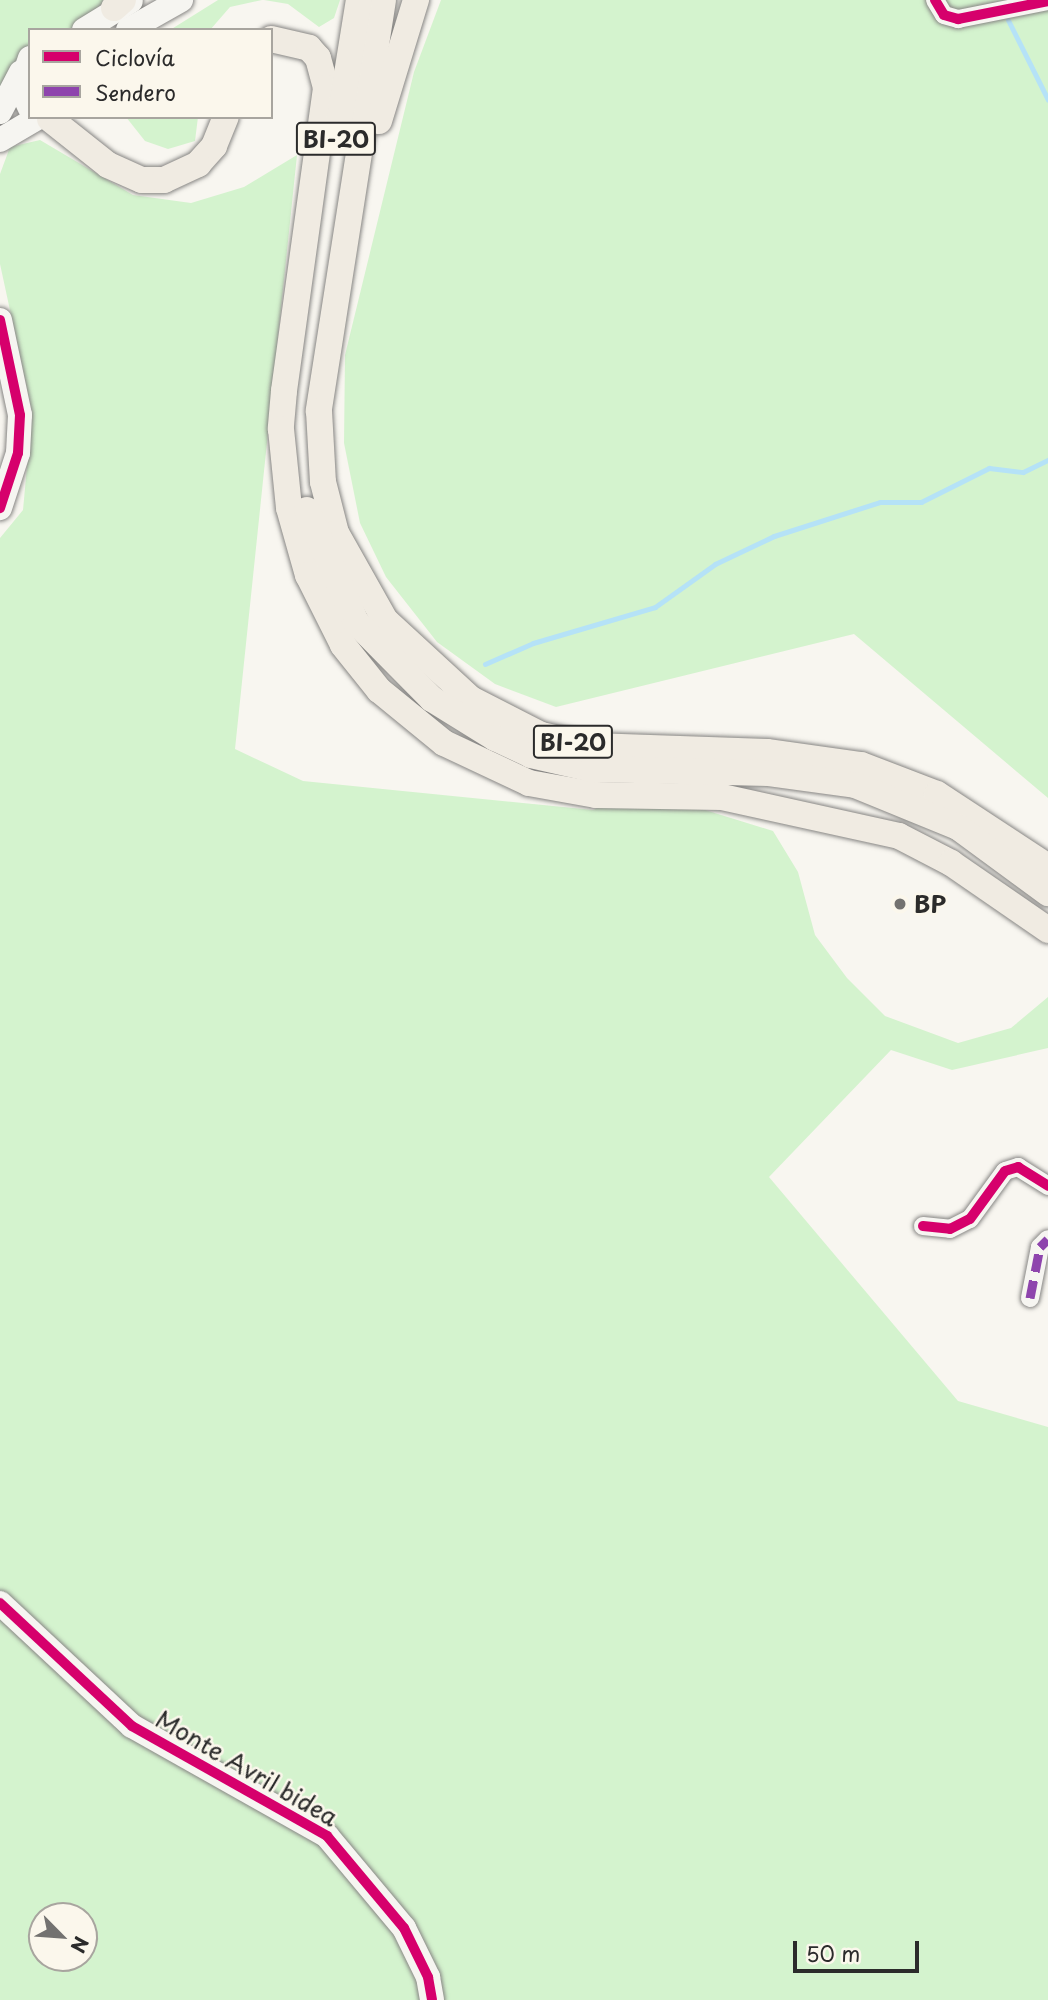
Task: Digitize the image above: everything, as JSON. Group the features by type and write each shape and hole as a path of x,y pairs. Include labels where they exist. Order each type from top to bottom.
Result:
{"main road":[{"name":"BI-20","path":"359,0 312,278 297,389 297,436 308,513 356,622 432,699 495,738 557,762 633,772 769,773 855,785 958,827 1048,893"},
{"name":"BI-20","path":"383,0 339,264 319,411 323,482 336,533 364,590 385,620 444,678 541,735 593,746 805,755 891,774 966,809 1048,867"},
{"path":"339,264 416,0"},
{"path":"273,39 309,48 323,72 325,106 283,404 289,508 314,587 343,645 379,690 444,743 529,783 596,795 757,802 899,836 951,863 1048,930"},
{"path":"50,119 108,165 142,180 164,180 198,164 214,146 225,119"},
{"path":"310,225 312,278"}],"street":[{"path":"88,28 124,9 181,0"},
{"path":"935,0 944,15 958,19 1048,1"},
{"path":"0,112 26,63"},
{"path":"26,63 20,87 28,96"},
{"path":"0,140 40,119"},
{"path":"0,320 20,415 18,453 0,508"},
{"path":"923,1226 950,1229 970,1219 1005,1171 1018,1167 1048,1186"},
{"path":"1030,1298 1041,1247 1048,1239"},
{"name":"Monte Avril bidea","path":"0,1603 132,1726 327,1836 404,1928 428,1977 432,2000"}],"green space":[{"path":"0,0 107,0 72,28 28,28 28,52 0,95"},
{"path":"218,0 262,0 230,7 212,28 173,28"},
{"path":"264,0 340,0 334,18 319,27 288,4"},
{"path":"441,0 1048,0 1048,798 854,634 556,707 495,684 437,642 386,577 360,523 344,443 345,355 414,72"},
{"path":"128,119 198,119 195,141 168,149 145,141"},
{"path":"40,140 133,195 191,203 244,187 297,155 235,749 303,781 593,810 621,798 705,810 773,831 798,872 815,935 847,978 885,1016 958,1043 1011,1028 1048,997 1048,1048 952,1070 891,1050 769,1177 958,1401 1048,1427 1048,2000 0,2000 0,538 23,510 32,412 0,264 0,174 10,147"}],"waterway":[{"path":"1008,20 1048,100"},
{"path":"485,664 533,643 655,607 715,564 774,536 880,502 921,502 989,468 1023,472 1048,460"}],"marked path":[{"path":"1030,1298 1040,1247 1048,1239"}],"cycle path":[{"path":"935,0 944,15 958,19 1048,1"},
{"path":"0,320 20,415 18,453 0,508"},
{"path":"923,1226 950,1229 970,1219 1005,1171 1018,1167 1048,1186"},
{"path":"0,1603 132,1726 327,1836 404,1928 428,1977 432,2000"}],"place":[{"name":"BP","path":"900,904"}]}
